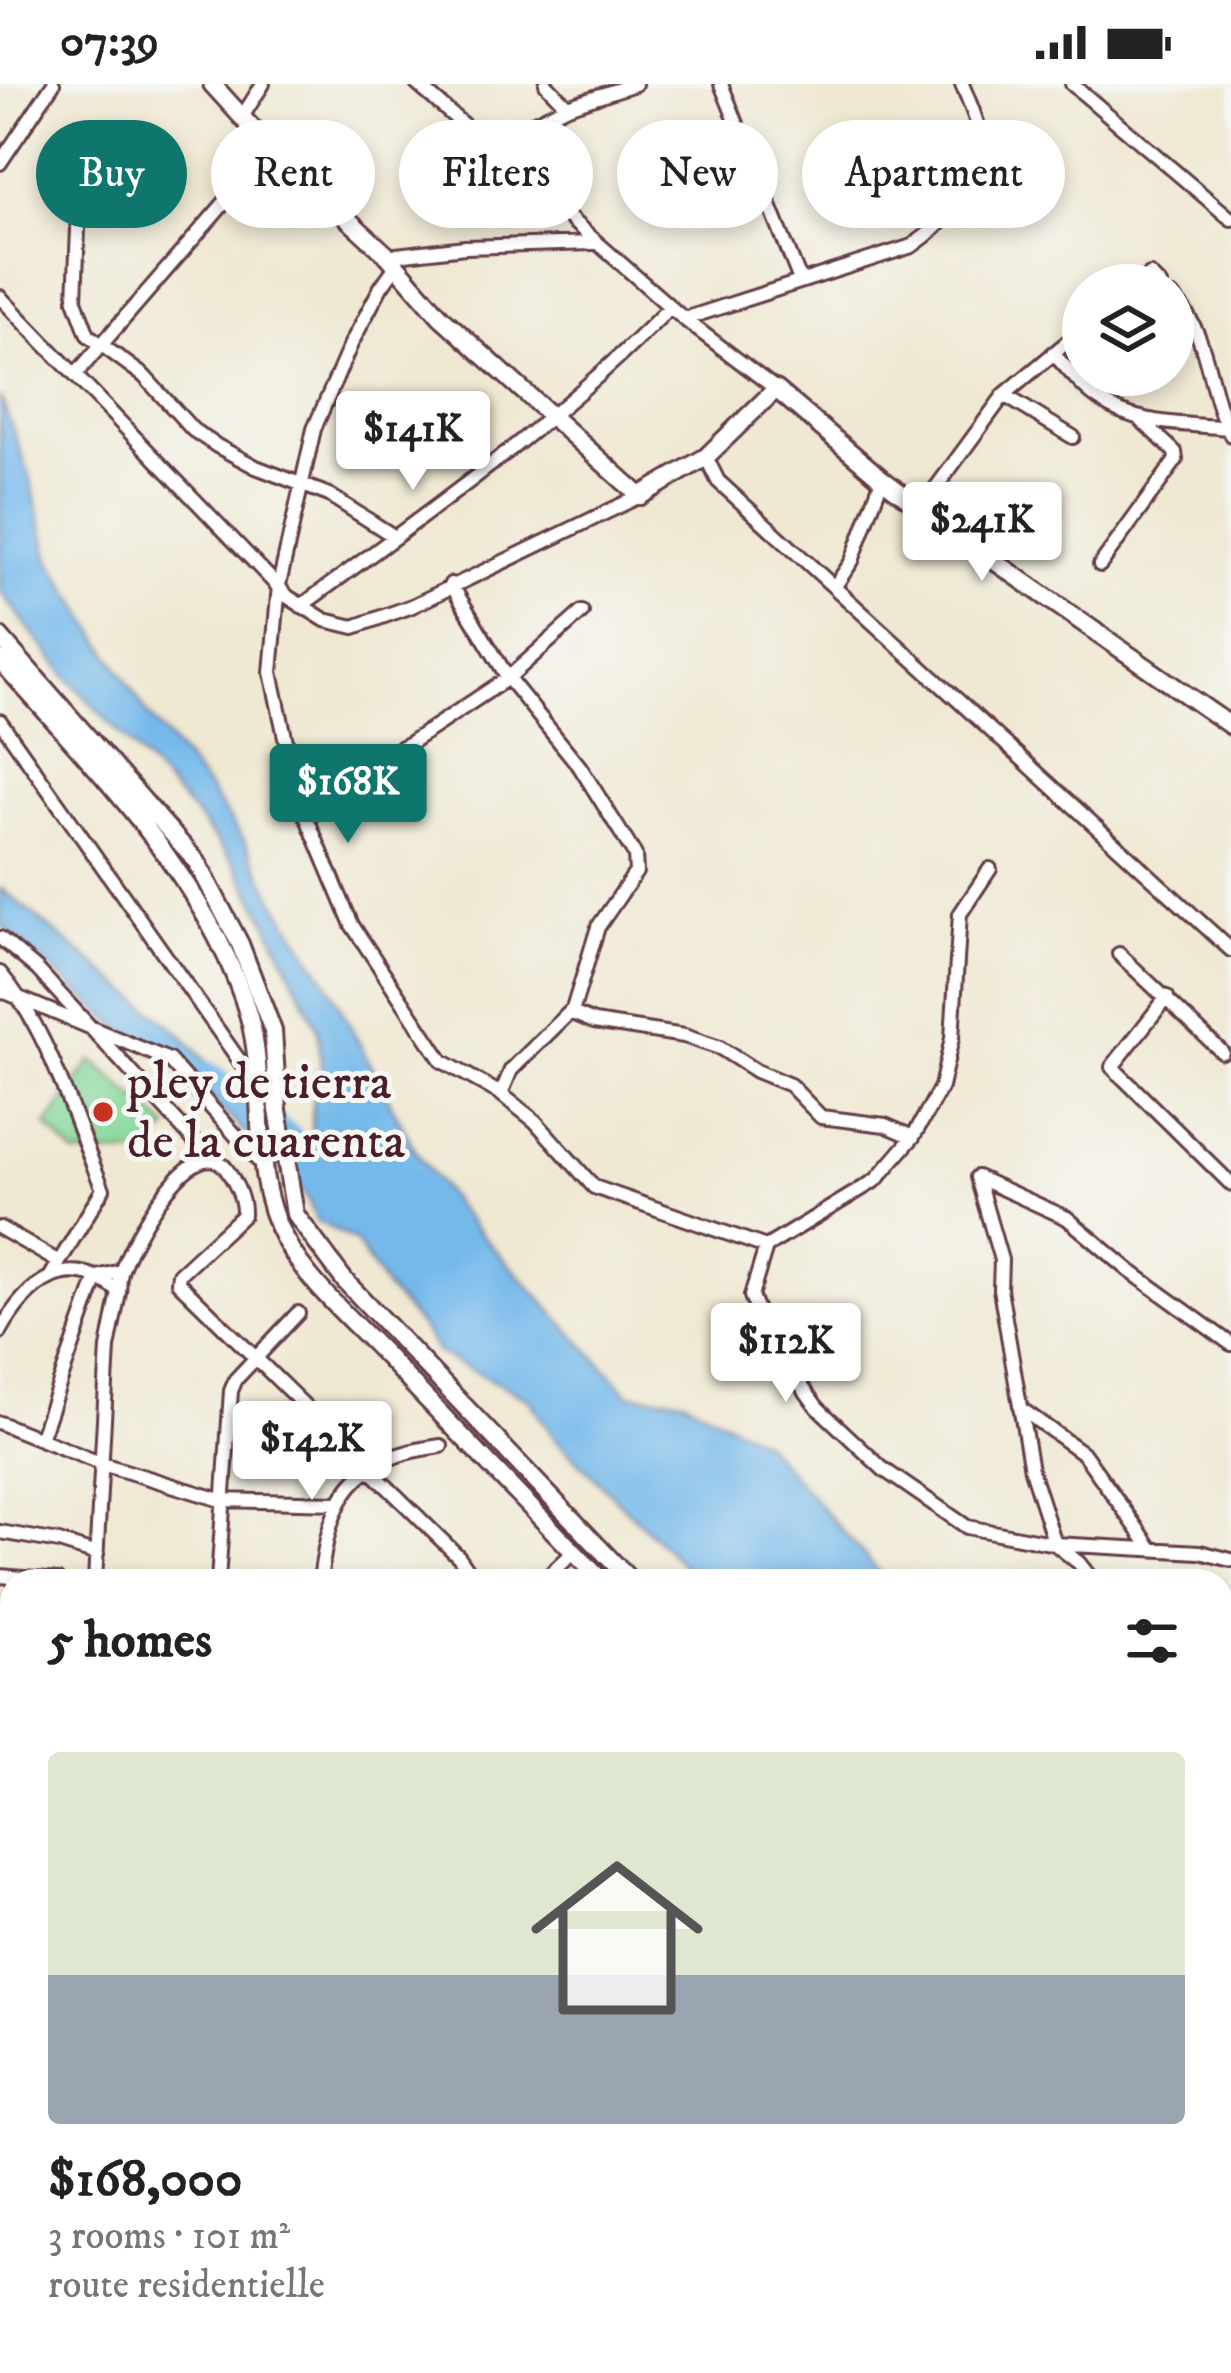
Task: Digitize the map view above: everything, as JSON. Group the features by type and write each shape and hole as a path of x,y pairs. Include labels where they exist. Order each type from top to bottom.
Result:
{"street":[{"path":"0,163 53,84"},
{"path":"212,84 245,120"},
{"path":"242,117 263,84"},
{"path":"416,84 457,120"},
{"path":"546,84 567,106"},
{"path":"539,120 635,84"},
{"path":"721,84 800,280"},
{"path":"685,320 913,246 950,214 978,165 981,147 962,84"},
{"path":"1072,84 1231,219"},
{"path":"76,374 211,218"},
{"path":"78,228 74,300 88,335 144,376 193,430 238,458 344,503 395,537"},
{"path":"356,228 440,316 640,496"},
{"path":"578,228 685,320 921,508 1231,726"},
{"path":"392,261 465,247 594,242"},
{"path":"392,261 314,429 279,585 271,672 298,797 352,925 442,1060 501,1094 535,1121 594,1187 766,1247"},
{"path":"0,298 301,606 325,620 354,627 412,606 640,496 706,457 776,389"},
{"path":"301,606 553,417 670,307"},
{"path":"1053,353 1096,398 1142,420 1229,432 1194,325"},
{"path":"921,508 1004,395 1062,346"},
{"path":"1004,395 1073,437"},
{"path":"1100,566 1176,460 1175,452 1142,420"},
{"path":"706,457 718,482 1231,950"},
{"path":"835,586 852,561 883,479"},
{"path":"451,584 508,678 580,767 636,863 630,882 598,926 570,1012 511,1070 501,1094"},
{"path":"298,797 410,743 508,678 582,612"},
{"path":"0,637 196,862 240,944 273,1031 278,1110 295,1214 345,1281 620,1569"},
{"path":"0,660 107,782 179,874 239,985 250,1023 267,1191 287,1244 334,1301 590,1569"},
{"path":"0,722 258,1087"},
{"path":"990,869 960,914 952,1038 941,1087 914,1137 876,1180 766,1247 751,1296 771,1344 817,1407 883,1469 968,1527 1055,1544 1200,1552 1231,1559"},
{"path":"0,938 37,969 209,1157 224,1165 244,1205 243,1215 179,1274 178,1282 467,1569"},
{"path":"1118,954 1222,1052"},
{"path":"0,973 21,1000 51,1058 103,1189 56,1268 15,1304 0,1331"},
{"path":"0,990 170,1060 264,1167"},
{"path":"1167,997 1112,1066 1231,1184"},
{"path":"570,1012 594,1022 684,1036 720,1048 756,1071 790,1084 820,1117 885,1125 914,1137"},
{"path":"96,1569 108,1348 121,1271 182,1171 209,1157"},
{"path":"1084,1569 1055,1544 1031,1470 1000,1289 1001,1260 977,1177 1067,1217 1130,1271 1231,1344"},
{"path":"0,1228 56,1268 97,1277 119,1292"},
{"path":"97,1277 121,1271"},
{"path":"40,1439 97,1277"},
{"path":"218,1569 231,1391 255,1357 298,1313"},
{"path":"1020,1408 1084,1454 1151,1549"},
{"path":"0,1423 102,1464 220,1500 337,1503"},
{"path":"323,1569 337,1503 352,1480 406,1450 442,1446"},
{"path":"0,1532 59,1541 97,1554"},
{"path":"556,1569 574,1552"}],"green space":[{"name":"pley de tierra de la cuarenta","path":"92,1060 169,1128 143,1154 75,1155 47,1126"}],"water":[{"path":"0,396 29,474 50,560 148,715 246,843 276,903 327,982 417,1154 461,1213 630,1395 681,1398 762,1441 876,1569 687,1569 553,1436 529,1399 438,1353 355,1241 316,1220 307,1197 179,1065 140,1046 0,924 0,888 180,1033 235,1093 311,1156 313,1093 322,1073 318,1029 265,917 235,864 197,817 67,677 0,591"}],"waterway":[{"path":"208,1070 304,1144"}],"place":[{"name":"pley de tierra de la cuarenta","path":"103,1112"}]}
